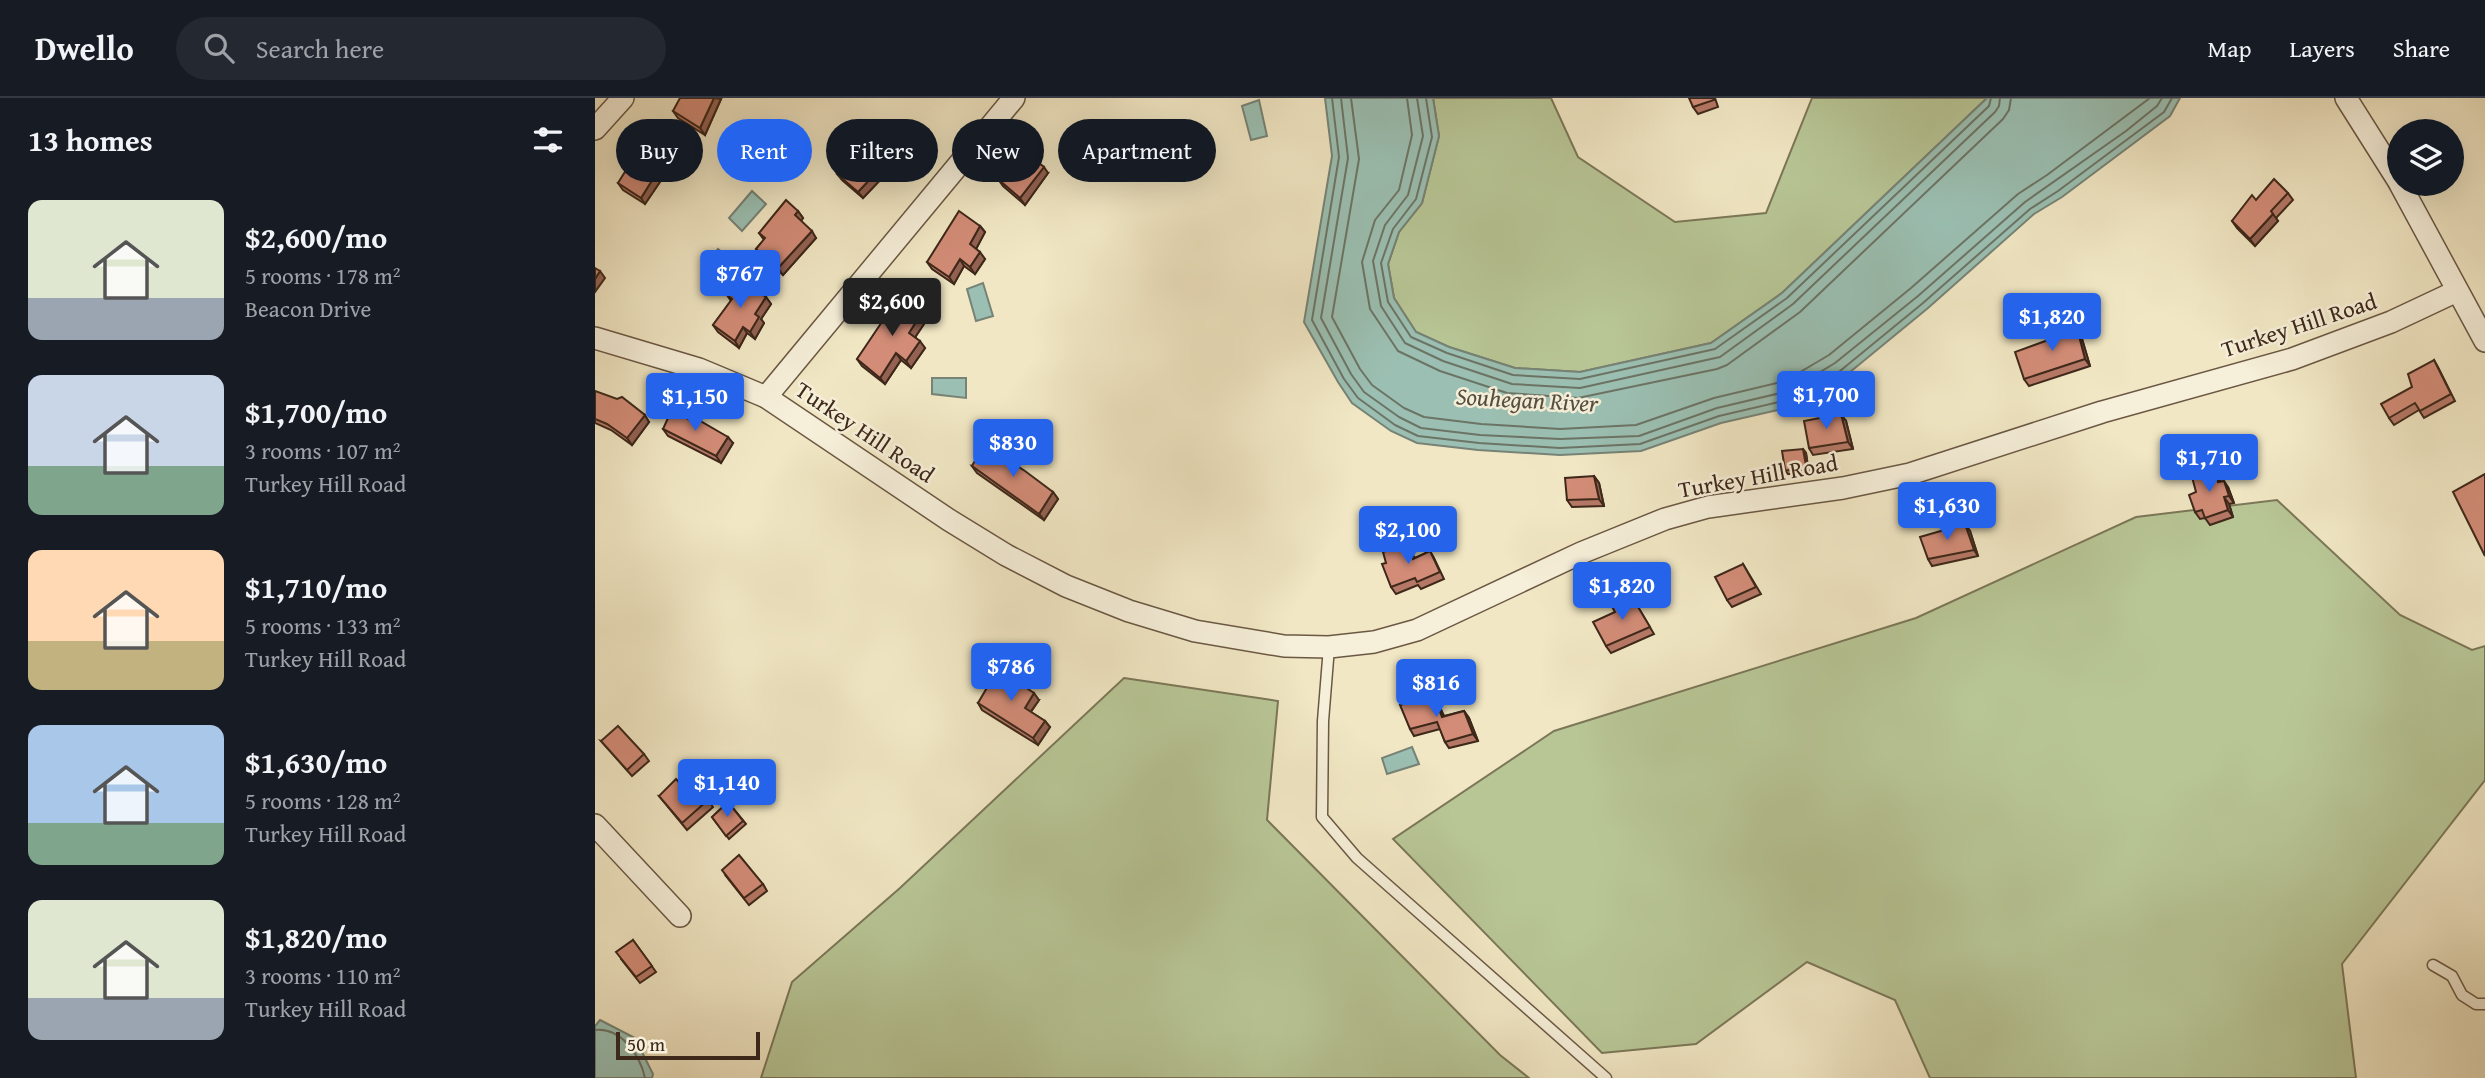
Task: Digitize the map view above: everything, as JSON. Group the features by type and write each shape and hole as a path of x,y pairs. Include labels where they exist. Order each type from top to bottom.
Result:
{"street":[{"path":"595,129 623,98"},
{"path":"766,397 1014,98"},
{"path":"2346,98 2387,163"},
{"path":"2407,196 2485,341"},
{"name":"Turkey Hill Road","path":"595,338 699,369 766,397 949,520 1006,555 1066,586 1129,611 1195,631 1284,646 1329,648 1374,642 1417,630 1581,553 1665,519 1708,507 1843,488 1910,474 2115,409 2292,359 2391,323 2457,292"},
{"path":"595,825 680,916"}],"lane":[{"path":"1329,648 1323,721 1322,817 1357,858 1606,1078"},
{"path":"2433,965 2452,976 2462,995 2476,1004 2485,1004"}],"green space":[{"path":"1433,98 1551,98 1578,157 1675,222 1766,213 1812,98 1987,98 1782,293 1711,343 1580,372 1515,368 1449,347 1416,332 1394,298 1388,264 1399,232 1422,203 1439,136"},
{"path":"2277,500 2400,615 2472,650 2485,646 2485,780 2342,964 2356,1078 1930,1078 1895,1000 1807,962 1696,1044 1602,1053 1393,839 1554,731 1916,618 2136,517"},
{"path":"1124,678 1278,701 1267,820 1500,1055 1529,1078 761,1078 792,982 900,888"}],"water":[{"name":"Souhegan River","path":"1325,98 1433,98 1439,136 1422,203 1399,232 1388,264 1394,298 1416,332 1449,347 1515,368 1580,372 1711,343 1782,293 1987,98 2180,98 2170,116 2062,197 2034,214 1928,308 1844,377 1795,406 1721,423 1641,451 1560,455 1417,443 1391,431 1352,403 1338,382 1304,322 1332,156"},
{"path":"1259,100 1267,136 1251,140 1242,106"},
{"path":"752,191 766,204 742,231 729,218"},
{"path":"718,249 742,268 733,280 709,260"},
{"path":"983,283 993,316 976,321 967,289"},
{"path":"932,378 966,378 966,398 932,394"},
{"path":"1412,747 1419,764 1387,774 1382,758"},
{"path":"600,1020 635,1038 653,1074 652,1078 595,1078 595,1026"}],"building":[{"path":"680,98 714,98 703,122 703,119 686,119 673,111"},
{"path":"1689,98 1713,98 1714,100 1693,107"},
{"path":"2274,179 2288,193 2250,239 2232,221 2252,195 2256,200"},
{"path":"619,182 651,182 641,198"},
{"path":"846,182 867,182 858,192"},
{"path":"1001,182 1032,182 1020,198"},
{"path":"786,200 798,211 795,215 812,231 778,268 756,249 765,238 759,233"},
{"path":"959,211 980,226 970,244 980,252 970,267 960,259 949,277 927,262"},
{"path":"738,279 766,297 755,314 759,317 750,332 743,327 735,341 713,325 732,299 727,295"},
{"path":"904,297 923,311 909,333 920,341 906,361 896,353 880,378 857,359 894,304 897,307"},
{"path":"2070,321 2074,333 2078,332 2085,359 2024,379 2015,352 2059,336 2057,326"},
{"path":"2434,360 2451,394 2420,411 2415,403 2389,418 2381,404 2412,387 2408,374"},
{"path":"595,391 617,399 622,397 645,415 627,438 595,419"},
{"path":"672,409 693,422 695,418 728,437 716,456 663,429"},
{"path":"1841,414 1848,442 1809,448 1804,421"},
{"path":"984,445 1053,492 1039,514 972,466"},
{"path":"1803,449 1807,471 1785,470 1782,451"},
{"path":"2214,469 2218,482 2224,481 2229,496 2224,497 2228,510 2205,518 2202,510 2195,512 2189,495 2196,492 2192,477"},
{"path":"2485,474 2485,556 2453,492"},
{"path":"1594,476 1599,499 1567,500 1565,478"},
{"path":"1965,524 1974,550 1928,559 1920,537"},
{"path":"1402,545 1405,554 1411,552 1413,559 1430,551 1440,572 1417,582 1415,578 1391,587 1382,564 1386,563 1383,552"},
{"path":"1743,564 1756,587 1727,600 1715,577"},
{"path":"1631,595 1650,627 1606,646 1593,622 1615,612 1611,605"},
{"path":"998,669 1034,693 1025,708 1045,721 1033,738 978,703"},
{"path":"1434,696 1442,717 1464,711 1473,734 1445,742 1437,722 1410,729 1400,705"},
{"path":"618,726 644,754 627,770 601,741"},
{"path":"676,779 689,794 696,788 708,800 682,823 659,796"},
{"path":"728,802 743,821 726,836 712,817"},
{"path":"739,855 763,884 744,898 722,870"},
{"path":"633,940 652,966 636,977 616,952"}]}
